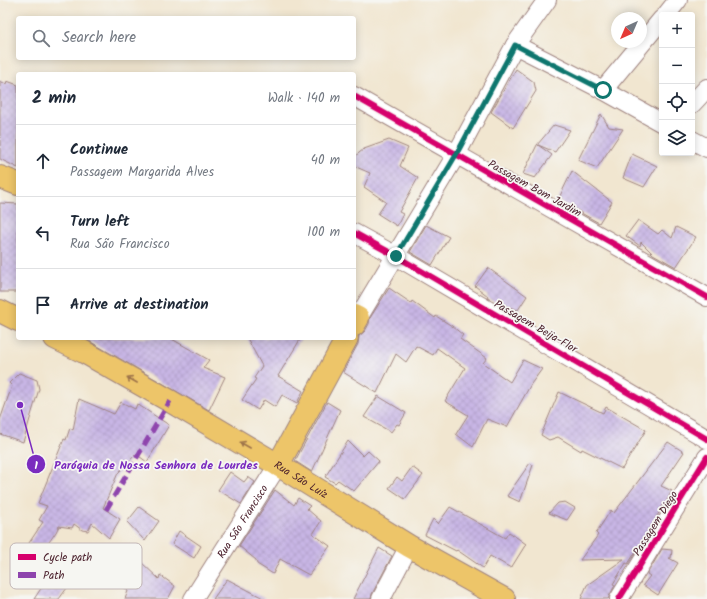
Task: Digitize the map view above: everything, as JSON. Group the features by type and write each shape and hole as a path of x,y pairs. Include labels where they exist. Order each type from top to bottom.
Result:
{"main road":[{"path":"0,177 16,183"},
{"path":"0,311 16,319"},
{"name":"Rua São Luíz","path":"59,340 84,352 157,393 278,465 409,546 504,599"},
{"name":"Rua São Francisco","path":"278,465 346,340"}],"street":[{"path":"356,318 396,256 456,155 515,45 547,0"},
{"path":"668,12 678,0"},
{"path":"603,90 659,23"},
{"path":"515,45 603,90 659,121"},
{"path":"695,101 707,88"},
{"name":"Passagem Bom Jardim","path":"356,97 707,296"},
{"path":"695,142 707,148"},
{"name":"Passagem Beija-Flor","path":"356,234 396,256 707,439"},
{"name":"Passagem Diego","path":"620,599 707,457"},
{"name":"Rua São Francisco","path":"193,599 278,465"},
{"path":"382,599 409,546"}],"building":[{"path":"516,69 534,82 536,91 513,128 491,112"},
{"path":"0,81 6,84 7,81 16,84 16,167 0,159"},
{"path":"601,114 609,127 623,129 597,168 578,160"},
{"path":"554,125 570,130 555,152 538,145 552,155 535,178 523,174 537,145"},
{"path":"389,140 408,148 400,166 418,178 399,212 403,214 397,226 378,214 386,202 364,187 370,173 356,167 356,155 364,149"},
{"path":"632,154 657,166 644,187 623,178"},
{"path":"572,171 612,202 599,223 558,200"},
{"path":"0,203 16,204 16,292 0,292"},
{"path":"638,220 658,234 662,230 672,238 676,227 696,237 676,267 653,254 641,242 640,246 626,236"},
{"path":"426,225 449,237 432,265 410,252"},
{"path":"488,268 527,296 518,310 499,304 487,298 488,296 475,286"},
{"path":"389,288 411,303 412,301 435,318 436,316 452,326 463,335 460,339 487,358 483,363 510,382 523,360 542,369 531,384 507,427 487,419 473,447 456,434 468,415 445,401 465,368 437,348 433,355 416,346 406,362 396,354 377,393 343,372 358,344 359,336 365,331 369,324 370,318"},
{"path":"87,340 174,340 209,360 203,368 225,377 209,410"},
{"path":"248,340 300,340 278,376 303,391 297,403 282,395 275,407 264,400 258,410 242,400 256,379 254,378 262,366"},
{"path":"19,373 37,380 39,389 23,442 0,434 0,420 12,386 9,383"},
{"path":"559,392 603,413 606,407 646,430 622,469 582,449 581,451 558,437 549,440 541,435"},
{"path":"378,396 406,413 399,425 397,424 391,432 364,417"},
{"path":"79,399 114,414 121,402 135,409 137,404 169,425 147,462 136,454 118,473 103,508 120,519 109,538 92,523 88,531 82,530 74,524 72,528 59,526 48,543 29,543 43,522 39,520 47,506 38,503 64,439 66,440 70,428 73,430"},
{"path":"327,402 340,410 312,472 295,461"},
{"path":"348,441 363,456 368,451 379,461 354,491 338,480 335,483 325,477"},
{"path":"668,442 684,452 661,486 672,491 664,506 663,505 628,564 626,563 613,584 615,585 608,599 581,599 587,585 624,559 580,560 598,535 596,533 611,510 614,513"},
{"path":"530,463 533,465 520,502 507,496"},
{"path":"412,467 423,475 405,499 389,488 397,477 402,481"},
{"path":"230,472 244,482 248,477 255,482 241,504 218,490"},
{"path":"275,490 294,505 298,498 310,506 307,509 321,521 313,534 330,546 309,575 280,559 273,574 257,564 256,560 239,546"},
{"path":"565,502 575,508 567,520 549,513 558,503"},
{"path":"139,507 159,521 145,541 127,522"},
{"path":"450,507 505,538 509,532 526,544 511,568 490,556 483,568 457,550 456,551 425,535 433,519 438,524"},
{"path":"179,531 201,546 194,558 172,544"},
{"path":"379,548 392,556 372,594 371,599 353,599"},
{"path":"662,549 672,550 671,558 669,558 678,563 658,595 643,585 650,576 647,574"},
{"path":"142,563 159,579 160,575 175,586 168,599 125,599 128,591 126,589 142,589"},
{"path":"227,579 265,599 213,599"},
{"path":"41,589 66,589 59,599 34,599"}],"marked path":[{"path":"106,510 170,401"}],"cycle path":[{"path":"356,97 707,297"},
{"path":"356,234 396,256 707,439"},
{"path":"619,599 707,457"}],"place":[{"name":"Paróquia de Nossa Senhora de Lourdes","path":"20,405"}],"route":[{"path":"396,256 456,155 515,45 603,90"}]}
